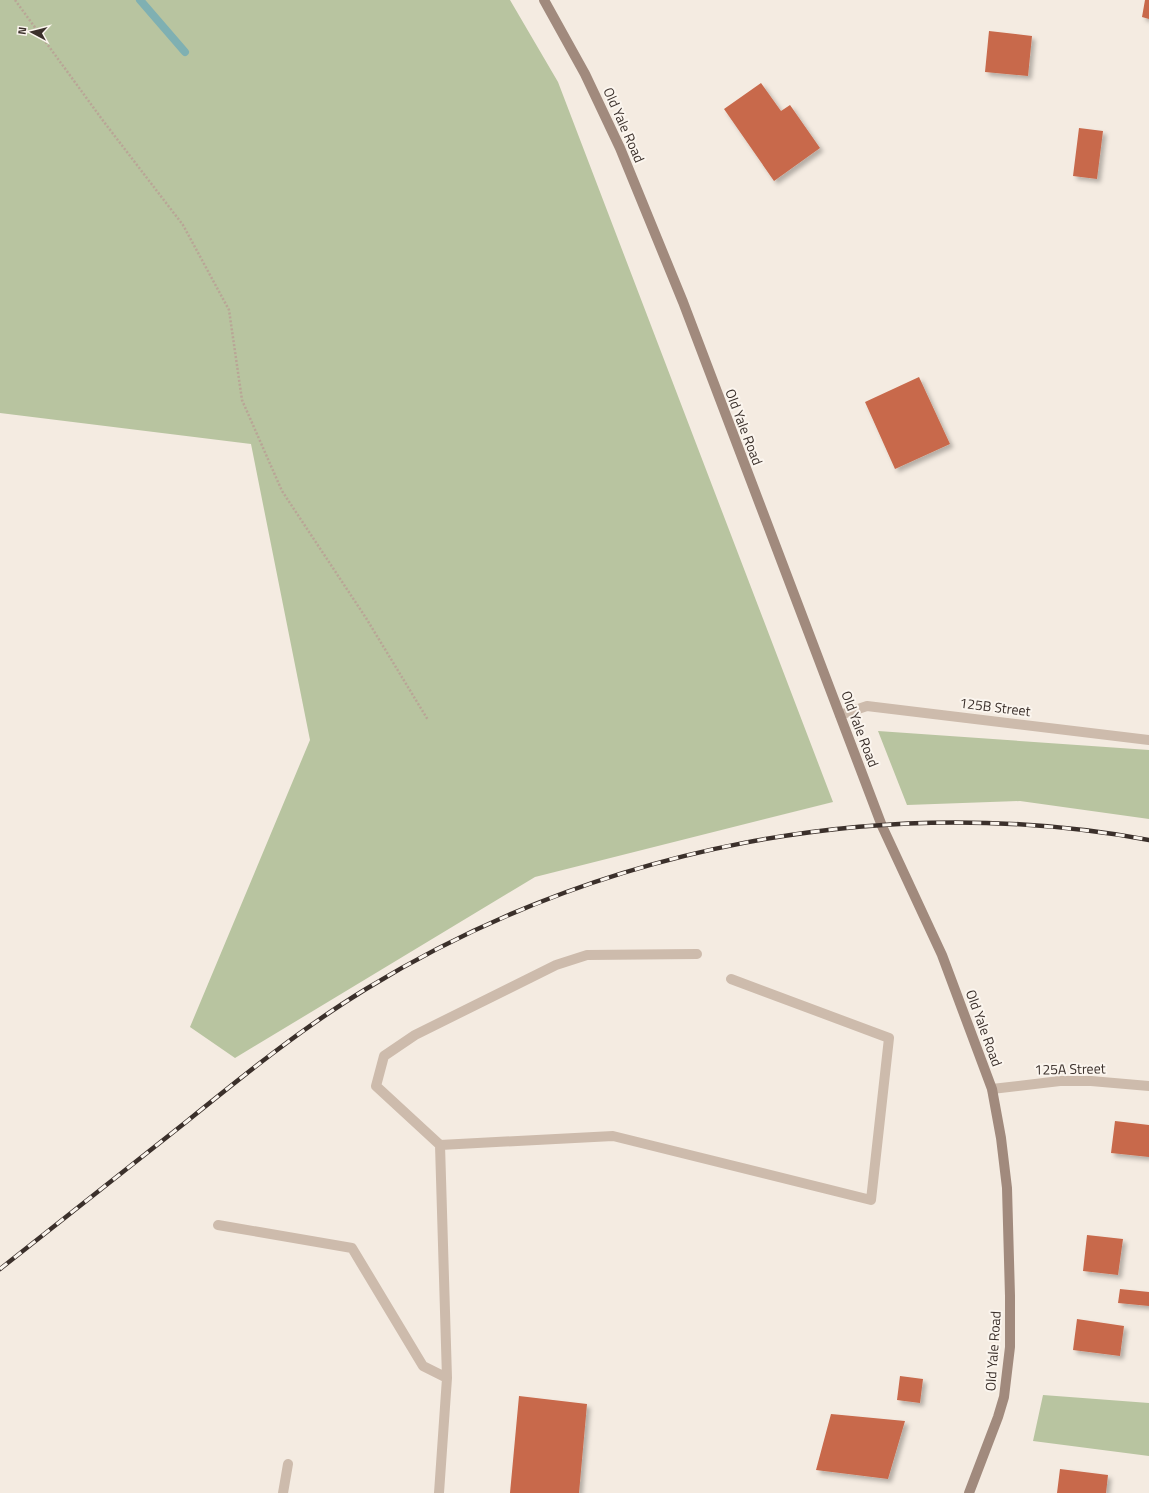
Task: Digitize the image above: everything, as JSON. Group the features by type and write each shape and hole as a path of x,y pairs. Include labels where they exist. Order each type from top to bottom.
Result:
{"main road":[{"name":"Old Yale Road","path":"544,0 585,74 620,148 683,302 882,826 942,955 992,1089 1001,1138 1007,1188 1010,1347 1004,1397 990,1441 969,1493"}],"street":[{"name":"125B Street","path":"840,715 867,706 1149,740"},
{"path":"439,1493 448,1378 440,1145 376,1086 384,1056 415,1035 556,965 587,955 697,954"},
{"path":"440,1145 612,1136 871,1200 890,1038 731,979"},
{"name":"125A Street","path":"992,1089 1060,1081 1091,1081 1149,1086"},
{"path":"218,1225 352,1248 423,1366 448,1378"},
{"path":"283,1493 288,1464"}],"path":[{"path":"15,0 104,122 183,225 229,310 242,400 282,491 366,618 428,720"}],"green space":[{"path":"0,0 510,0 558,82 833,802 535,877 235,1058 190,1027 310,740 251,444 0,413"},
{"path":"878,731 1149,750 1149,819 1020,801 907,805"},
{"path":"1043,1395 1149,1403 1149,1456 1033,1441"}],"building":[{"path":"1145,0 1149,0 1149,19 1142,17"},
{"path":"989,31 1032,36 1028,76 985,72"},
{"path":"761,83 781,111 790,105 820,148 774,181 724,109"},
{"path":"1079,128 1103,131 1097,179 1073,176"},
{"path":"919,377 950,444 895,469 865,402"},
{"path":"1115,1121 1149,1125 1149,1157 1111,1153"},
{"path":"1087,1235 1123,1239 1118,1275 1083,1271"},
{"path":"1120,1289 1149,1292 1149,1306 1118,1303"},
{"path":"1077,1319 1124,1326 1120,1356 1073,1350"},
{"path":"900,1376 923,1379 920,1403 897,1400"},
{"path":"519,1396 587,1404 579,1493 510,1493"},
{"path":"831,1414 905,1421 888,1479 816,1470"},
{"path":"1060,1469 1108,1475 1106,1493 1057,1493"}],"waterway":[{"path":"140,0 185,52"}],"railway":[{"path":"0,1269 252,1070 296,1036 342,1004 366,989 455,940 549,899 645,867 744,843 845,828 946,823 1048,827 1149,840"}]}
